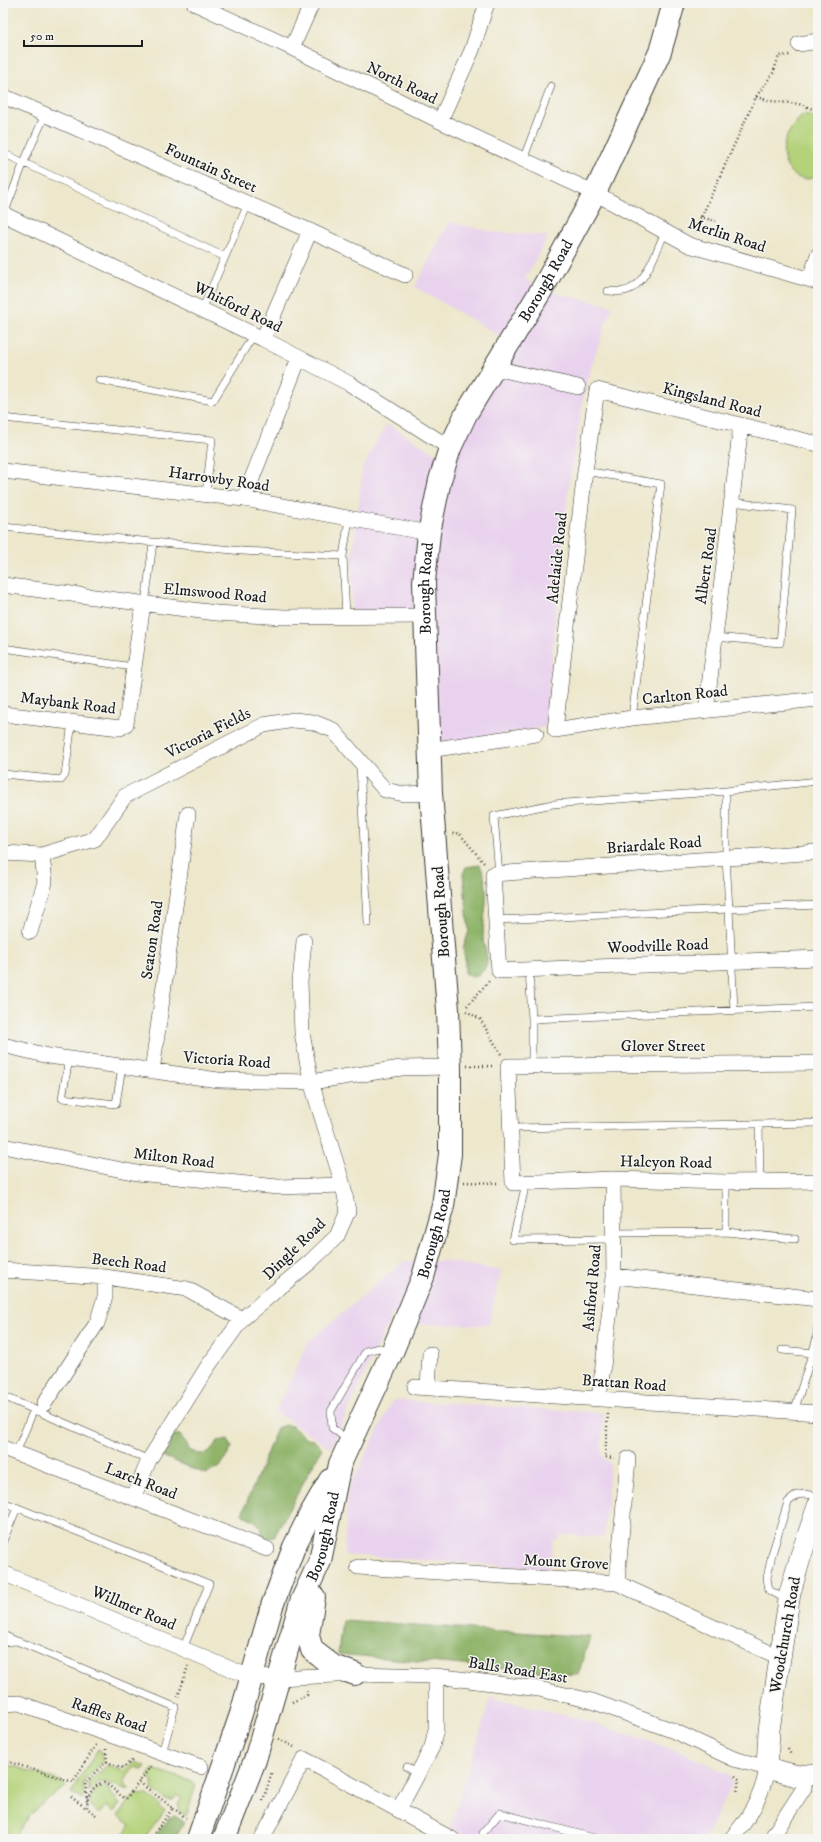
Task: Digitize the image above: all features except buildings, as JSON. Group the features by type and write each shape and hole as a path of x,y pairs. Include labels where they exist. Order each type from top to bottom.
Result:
{"highway":[{"name":"Borough Road","path":"224,1839 255,1760 301,1602 320,1560 340,1464 392,1352 423,1277 444,1206 459,1066 431,793 424,616 424,582 428,533 440,480 450,448 466,414 545,284 595,193 660,52 674,3"},
{"path":"198,1839 241,1714 250,1677 272,1606 294,1547 311,1513 340,1464"},
{"path":"320,1560 308,1635 312,1650 333,1666 355,1674"}],"street":[{"name":"North Road","path":"194,3 292,48 440,121 595,193"},
{"path":"292,48 312,3"},
{"path":"440,121 472,50 486,3"},
{"path":"799,44 818,41"},
{"name":"Fountain Street","path":"3,96 310,231 405,275"},
{"name":"Merlin Road","path":"595,193 689,245 814,280 818,255"},
{"name":"Whitford Road","path":"4,214 258,336 350,384 450,448"},
{"path":"258,336 310,231"},
{"path":"244,499 299,358"},
{"path":"495,368 578,387"},
{"name":"Kingsland Road","path":"597,390 818,444"},
{"name":"Adelaide Road","path":"555,730 585,471 597,390"},
{"name":"Albert Road","path":"706,711 733,502 741,426"},
{"name":"Harrowby Road","path":"3,471 244,499 428,533"},
{"name":"Elmswood Road","path":"3,585 216,613 284,617 424,616"},
{"name":"Maybank Road","path":"3,714 120,728 126,724 133,667 144,604"},
{"name":"Carlton Road","path":"555,730 632,718 818,698"},
{"name":"Victoria Fields","path":"3,853 42,855 95,839 125,796 264,725 294,720 313,722 333,730 385,790 404,794 431,793"},
{"path":"429,750 536,734"},
{"name":"Seaton Road","path":"152,1071 188,814"},
{"name":"Briardale Road","path":"496,874 818,852"},
{"path":"30,932 45,882 42,855"},
{"path":"496,874 496,920 499,971"},
{"name":"Dingle Road","path":"133,1498 149,1460 208,1366 242,1319 310,1262 337,1236 348,1211 343,1185 311,1082 302,1033 300,982 304,941"},
{"name":"Woodville Road","path":"499,971 818,958"},
{"name":"Victoria Road","path":"3,1046 69,1059 218,1080 311,1082 401,1068 459,1066"},
{"name":"Glover Street","path":"508,1066 818,1063"},
{"path":"508,1066 511,1128 520,1183"},
{"name":"Milton Road","path":"3,1146 137,1173 278,1187 343,1185"},
{"name":"Halcyon Road","path":"520,1183 613,1179 726,1182 818,1181"},
{"name":"Ashford Road","path":"604,1399 614,1276 613,1179"},
{"name":"Beech Road","path":"3,1270 105,1277 187,1289 242,1319"},
{"path":"614,1276 818,1299"},
{"path":"39,1406 97,1323 105,1297 105,1277"},
{"name":"Brattan Road","path":"430,1354 421,1387 818,1413"},
{"name":"Larch Road","path":"10,1450 267,1549"},
{"path":"617,1583 628,1459"},
{"name":"Woodchurch Road","path":"767,1768 769,1730 789,1601 801,1555 818,1506"},
{"name":"Mount Grove","path":"358,1567 617,1583 781,1658"},
{"name":"Willmer Road","path":"3,1573 250,1677"},
{"name":"Balls Road East","path":"250,1677 278,1678 355,1674 436,1676 539,1689 592,1701 674,1731 734,1759 767,1768"},
{"path":"399,1809 412,1770 432,1747 436,1730 436,1676"},
{"name":"Raffles Road","path":"3,1704 19,1703 161,1760 201,1767"},
{"path":"262,1839 304,1759 452,1839"},
{"path":"731,1839 739,1830 754,1806 760,1793 767,1768 797,1776 812,1775"},
{"path":"773,1839 774,1834 812,1775"}],"lane":[{"path":"523,160 551,86"},
{"path":"4,214 24,162 45,115"},
{"path":"3,153 225,257"},
{"path":"202,310 248,204"},
{"path":"608,291 625,291 635,286 648,270 664,232"},
{"path":"99,380 213,401 258,336"},
{"path":"3,418 212,440 206,494"},
{"path":"585,471 661,484 632,718"},
{"path":"715,637 780,643 792,510 733,502"},
{"path":"346,617 343,556 349,519"},
{"path":"3,527 242,551 343,556"},
{"path":"144,604 153,543"},
{"path":"3,648 133,667"},
{"path":"3,774 61,780 65,775 72,722"},
{"path":"360,761 368,923"},
{"path":"496,874 494,816 553,804 726,791 818,781"},
{"path":"726,791 726,858 734,1010"},
{"path":"496,920 818,905"},
{"path":"529,969 532,1019 532,1065"},
{"path":"532,1019 818,1007"},
{"path":"69,1059 62,1098 116,1104 122,1067"},
{"path":"511,1128 818,1123"},
{"path":"759,1125 760,1182"},
{"path":"726,1182 726,1232"},
{"path":"520,1183 513,1240 726,1232 795,1239"},
{"path":"794,1412 813,1353 818,1326"},
{"path":"350,1441 332,1428 331,1411 366,1351 379,1348 392,1352"},
{"path":"782,1350 813,1353"},
{"path":"3,1396 39,1406 149,1460"},
{"path":"10,1450 39,1406"},
{"path":"789,1601 768,1590 767,1578 772,1554 788,1502 798,1495 804,1494 818,1496"},
{"path":"3,1502 209,1584 188,1651"},
{"path":"3,1541 17,1508"},
{"path":"3,1635 175,1707 161,1760"},
{"path":"3,1642 17,1641"},
{"path":"483,1833 500,1813 598,1839"}],"path":[{"path":"689,245 700,217 729,159 756,97 773,73 779,56 793,54 799,44"},
{"path":"756,97 771,101 799,104 818,111"},
{"path":"700,217 716,222"},
{"path":"435,835 459,833 496,874"},
{"path":"499,971 464,1009 480,1019 508,1066"},
{"path":"459,1066 508,1066"},
{"path":"446,1182 520,1183"},
{"path":"604,1399 605,1457 628,1459"},
{"path":"175,1707 188,1651"},
{"path":"3,1760 74,1782 98,1745 106,1749 107,1762"},
{"path":"788,1749 793,1757"},
{"path":"107,1762 123,1768 134,1759 140,1761"},
{"path":"87,1801 90,1793 98,1784 104,1784 112,1787 116,1794 126,1799 153,1765 161,1760"},
{"path":"87,1808 85,1783 107,1762"},
{"path":"146,1763 153,1765"},
{"path":"734,1775 739,1779 737,1793"},
{"path":"139,1782 188,1820 190,1813"},
{"path":"71,1797 96,1815"},
{"path":"150,1839 173,1808"}],"shaded area":[{"path":"449,222 493,232 548,236 525,279 545,291 612,306 586,382 568,491 545,727 435,744 429,615 352,610 352,557 363,467 387,424 451,463 514,344 415,287"},
{"path":"404,1261 444,1261 501,1271 489,1325 422,1324 392,1314 331,1448 275,1412 308,1342"},
{"path":"393,1400 604,1413 601,1455 610,1464 604,1537 560,1535 559,1540 553,1540 550,1569 344,1555 348,1490"},
{"path":"491,1697 590,1722 684,1753 728,1774 733,1784 707,1834 702,1839 471,1839 450,1827"}],"green space":[{"path":"803,115 818,118 818,176 809,179 794,175 785,163 784,155 786,138 794,125"},
{"path":"480,865 486,884 483,942 487,956 487,964 484,970 473,977 465,974 465,958 463,949 469,931 463,874 466,867"},
{"path":"285,1425 292,1426 306,1439 313,1440 322,1448 274,1537 266,1538 261,1537 262,1528 255,1521 242,1514 277,1428"},
{"path":"172,1435 180,1435 187,1444 189,1450 199,1454 208,1453 218,1441 228,1439 232,1448 220,1467 206,1474 162,1456 170,1446"},
{"path":"342,1620 590,1637 578,1675 338,1654"},
{"path":"98,1749 101,1751 103,1762 87,1777 83,1783 84,1798 82,1799 71,1793"},
{"path":"134,1762 146,1766 143,1770 136,1767 128,1774 124,1785 129,1788 128,1790 99,1782 88,1792 88,1782 108,1765 123,1771"},
{"path":"3,1763 61,1781 66,1787 50,1797 36,1809 24,1823 14,1839 3,1839"},
{"path":"153,1769 193,1782 196,1785 186,1816 180,1812 178,1804 182,1799 177,1795 173,1800 167,1800 152,1789 152,1781 149,1778 149,1774"},
{"path":"101,1785 108,1788 111,1795 117,1799 117,1802 120,1804 114,1812 106,1806 99,1814 90,1806 92,1794"},
{"path":"136,1793 140,1795 146,1794 161,1805 159,1808 165,1811 144,1839 120,1839 130,1825 118,1816"},
{"path":"175,1816 184,1822 175,1839 153,1839 169,1817"}]}
